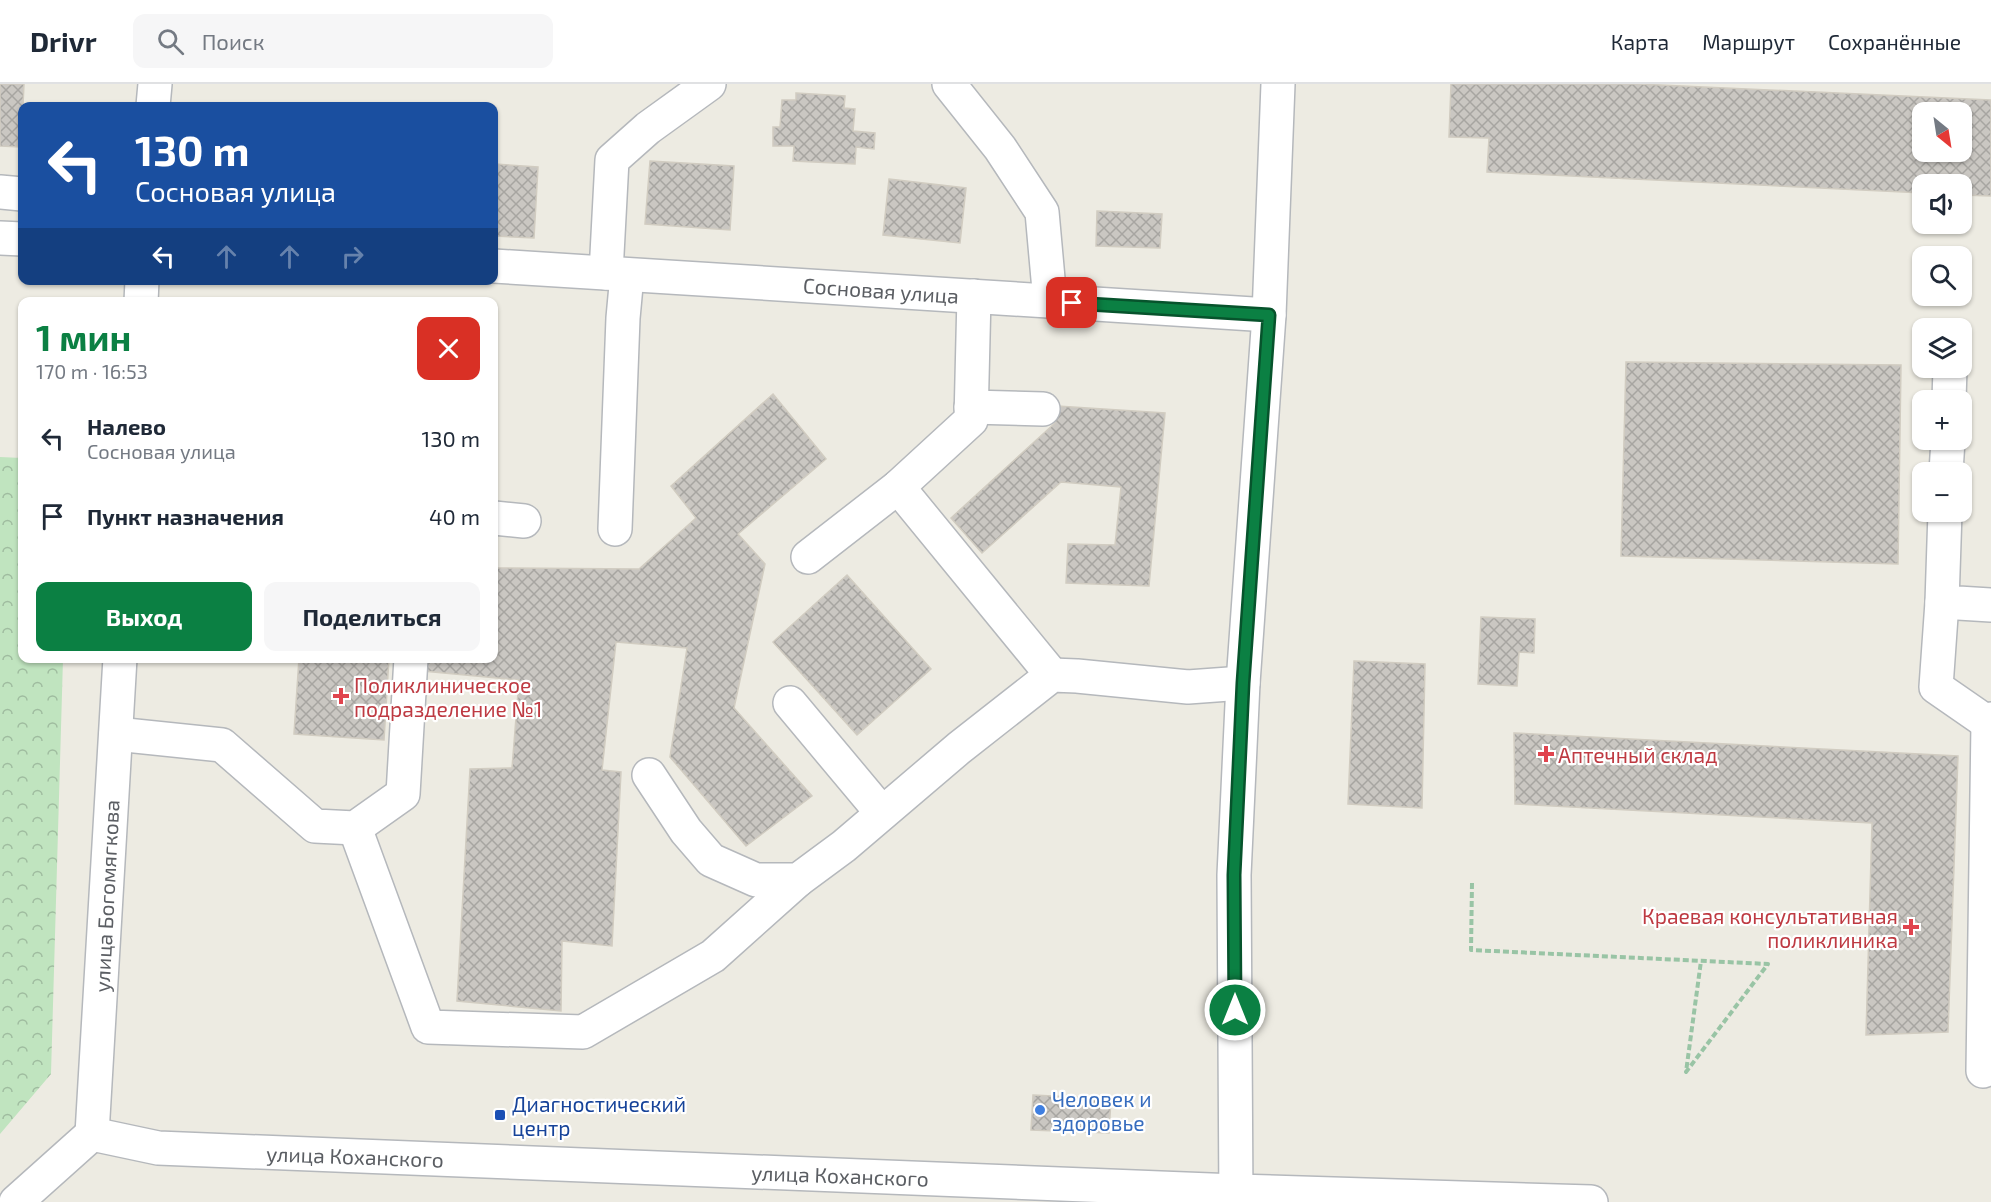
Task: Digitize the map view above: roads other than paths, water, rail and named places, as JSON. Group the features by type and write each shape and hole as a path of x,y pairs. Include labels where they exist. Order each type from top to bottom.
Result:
{"street":[{"path":"153,102 155,84"},
{"path":"615,529 623,318 617,274 612,160 648,128 709,84"},
{"path":"949,84 999,148 1042,212 1050,301"},
{"path":"1236,1196 1234,875 1243,683 1269,315 1278,84"},
{"path":"0,192 18,194"},
{"path":"0,238 18,239"},
{"name":"Сосновая улица","path":"498,266 1269,315"},
{"path":"808,557 898,487 971,420 974,296"},
{"path":"971,407 1043,409"},
{"path":"898,487 1052,675"},
{"path":"1945,522 1936,687 1989,721 1983,1071"},
{"path":"1942,602 1991,605"},
{"name":"улица Богомягкова","path":"92,1134 120,663"},
{"path":"116,734 222,745 315,826 355,828 403,794 411,663"},
{"path":"355,828 428,1027 583,1032 712,956 798,880 844,846 959,748 1052,675 1188,687 1243,683"},
{"path":"790,702 882,813"},
{"path":"649,775 686,831 711,860 756,880 798,880"},
{"path":"16,1202 92,1134"},
{"name":"улица Коханского","path":"92,1134 158,1148 920,1190 1591,1202"}],"place":[{"name":"Поликлиническое подразделение №1","path":"341,696"},
{"name":"Аптечный склад","path":"1546,754"},
{"name":"Краевая консультативная поликлиника","path":"1911,927"},
{"name":"Человек и здоровье","path":"1040,1110"},
{"name":"Диагностический центр","path":"500,1115"}]}
